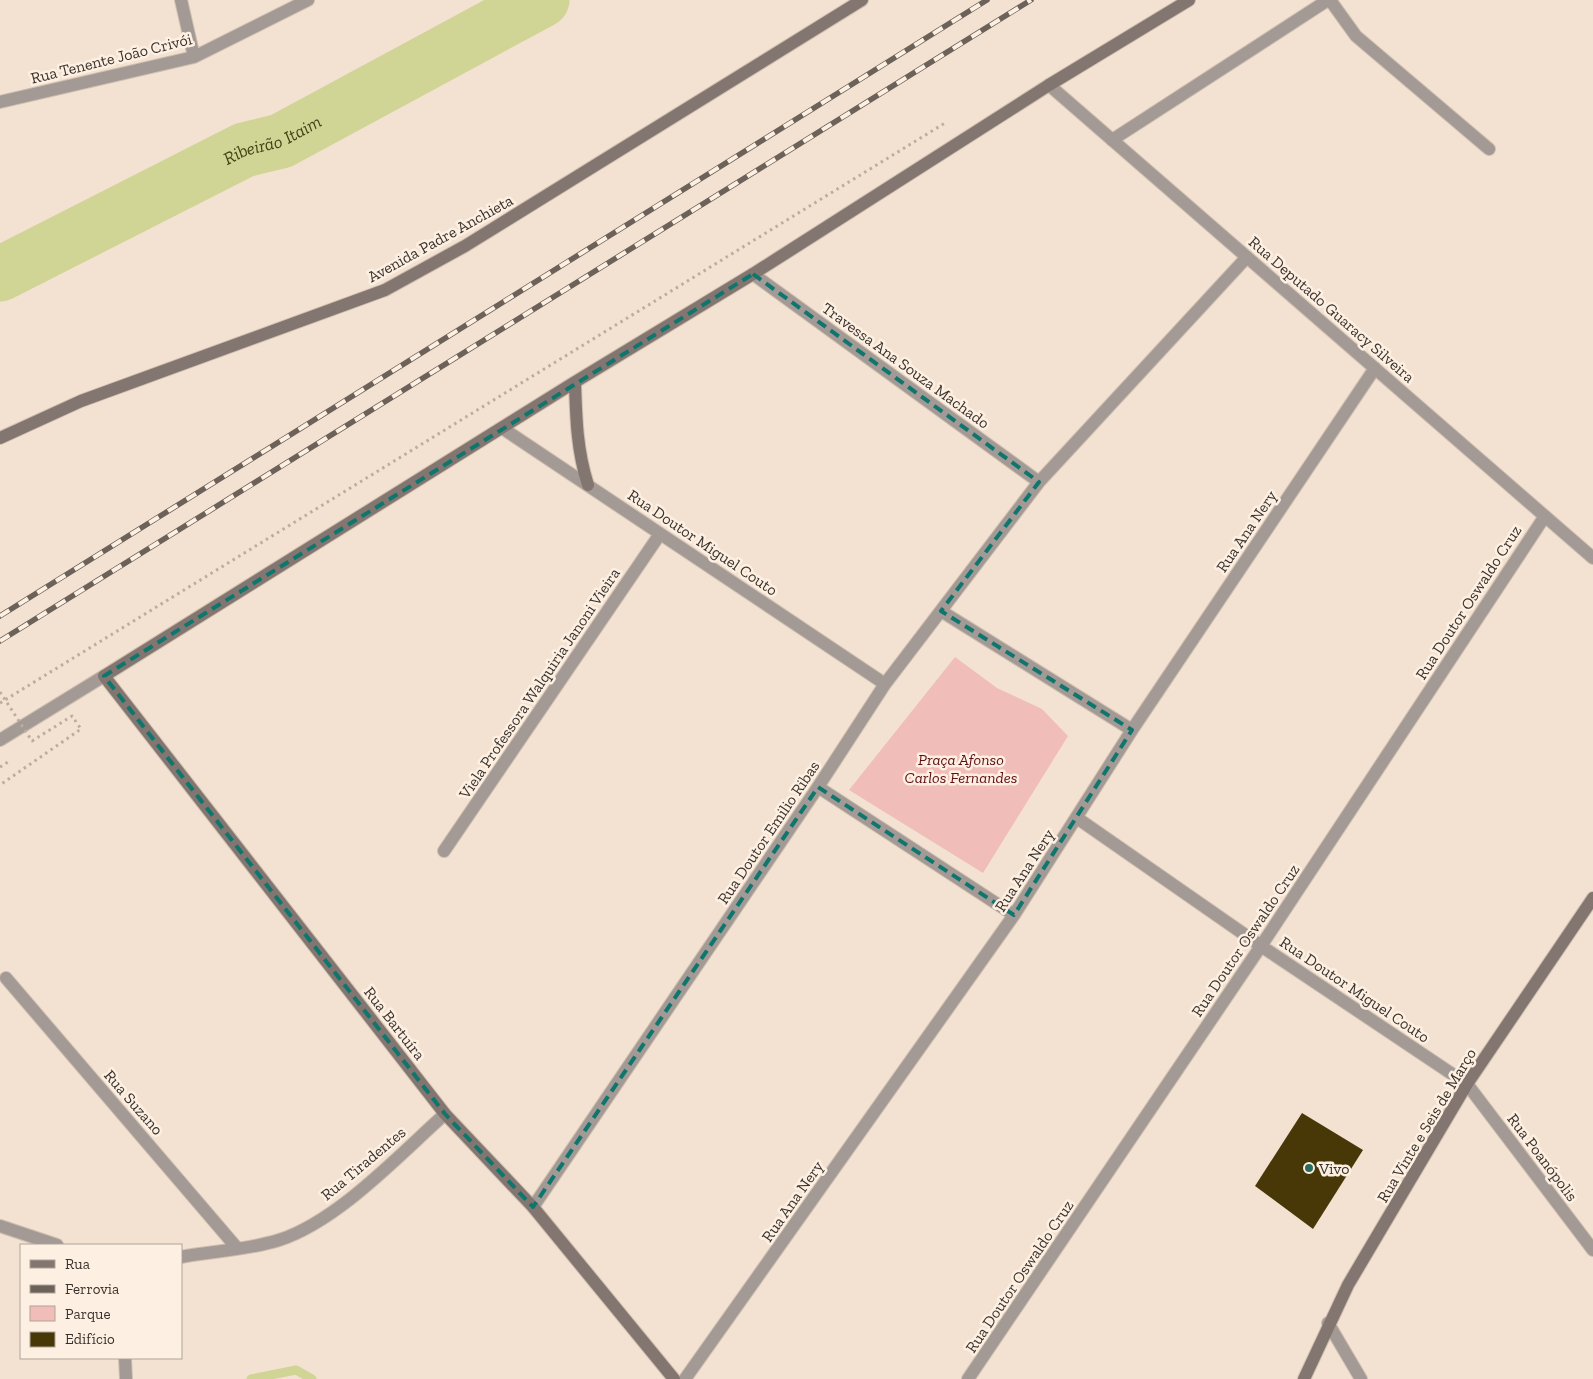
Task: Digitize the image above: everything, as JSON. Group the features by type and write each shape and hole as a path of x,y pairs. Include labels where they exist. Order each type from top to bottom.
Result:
{"main road":[{"name":"Avenida Padre Anchieta","path":"0,438 81,401 385,290 465,246 862,0"},
{"path":"104,676 576,382 754,274 1049,85 1189,0"},
{"path":"576,382 577,438 581,462 588,485"},
{"name":"Rua Bartuíra","path":"104,676 445,1114 533,1207 674,1379"},
{"name":"Rua Vinte e Seis de Março","path":"1304,1379 1328,1323 1348,1285 1467,1084 1593,898"}],"street":[{"path":"181,0 194,57"},
{"name":"Rua Tenente João Crivói","path":"0,102 194,57 308,0"},
{"path":"1112,140 1329,0 1356,36 1489,149"},
{"name":"Rua Deputado Guaracy Silveira","path":"1049,85 1593,558"},
{"name":"Rua Doutor Emilio Ribas","path":"533,1207 818,787 885,684 1038,482 1247,257"},
{"name":"Travessa Ana Souza Machado","path":"754,274 1038,482"},
{"name":"Rua Ana Nery","path":"685,1379 1014,915 1132,730 1375,368"},
{"name":"Rua Doutor Miguel Couto","path":"502,428 885,684"},
{"name":"Rua Doutor Oswaldo Cruz","path":"968,1379 1261,946 1545,516"},
{"name":"Viela Professora Walquiria Janoni Vieira","path":"444,851 660,534"},
{"path":"941,611 1132,730"},
{"path":"0,740 104,676"},
{"path":"818,787 1014,915"},
{"name":"Rua Doutor Miguel Couto","path":"1077,818 1261,946 1467,1084"},
{"name":"Rua Suzano","path":"6,978 237,1248"},
{"name":"Rua Poanópolis","path":"1467,1084 1593,1250"},
{"name":"Rua Tiradentes","path":"182,1257 261,1246 282,1240 340,1207 445,1114"},
{"path":"0,1226 54,1244"},
{"path":"1328,1323 1361,1379"},
{"path":"125,1359 126,1375"}],"path":[{"path":"0,703 949,120"},
{"path":"0,692 32,741 72,716 81,729 0,785"},
{"path":"0,767 9,761"}],"highlighted area":[{"path":"753,274 1039,482 941,611 1132,730 1014,915 818,787 533,1207 445,1114 104,676"}],"green space":[{"name":"Praça Afonso Carlos Fernandes","path":"955,657 997,688 1042,709 1068,736 983,873 849,790"}],"building":[{"name":"Vivo","path":"1302,1113 1363,1150 1313,1229 1255,1186"}],"waterway":[{"name":"Ribeirão Itaim","path":"0,274 244,150 281,141 542,0"},
{"path":"251,1379 296,1370 312,1379"}],"railway":[{"path":"0,616 987,0"},
{"path":"0,641 1031,0"}],"place":[{"name":"Vivo","path":"1309,1168"}]}
